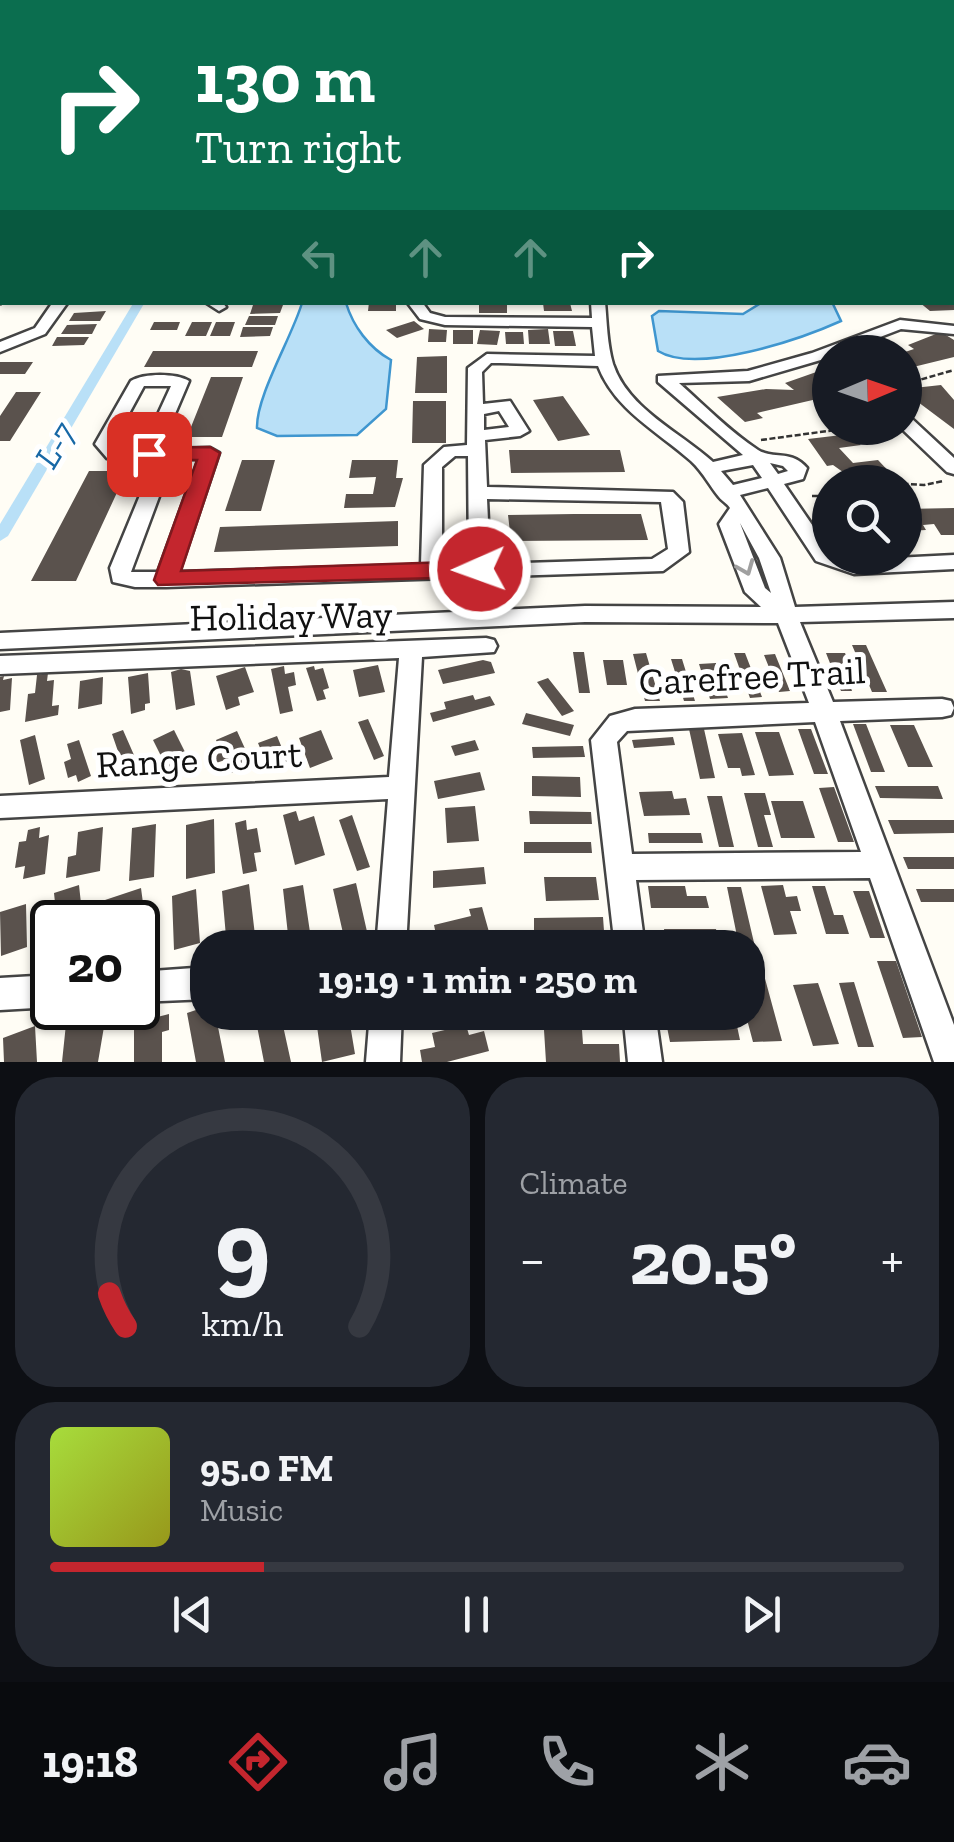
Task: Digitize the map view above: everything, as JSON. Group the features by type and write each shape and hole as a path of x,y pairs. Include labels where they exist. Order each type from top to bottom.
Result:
{"street":[{"path":"0,347 40,331 59,305"},
{"path":"416,305 420,313 437,320 600,323"},
{"path":"524,305 525,322"},
{"path":"598,305 605,365 632,405 709,468 732,502 729,524 756,592 785,616 825,711 951,1062"},
{"path":"872,335 888,327 915,324 954,330"},
{"path":"732,502 798,472 796,465 766,452 750,439 726,432 664,379 749,376 812,363"},
{"path":"480,569 474,371 479,365 605,365"},
{"path":"432,570 433,465 450,451 520,431 504,405 475,411"},
{"path":"922,442 949,474"},
{"path":"709,468 766,452"},
{"path":"166,580 210,453 158,454 120,577 166,580 656,566 679,552 673,502 666,496 477,493"},
{"path":"776,480 816,550 832,561 854,567 954,562"},
{"path":"0,641 585,614 785,616 954,610"},
{"path":"411,650 486,646"},
{"name":"Holiday Way","path":"0,665 411,650 392,930"},
{"name":"Carefree Trail","path":"628,930 604,740 610,730 635,718 942,708"},
{"name":"Range Court","path":"0,807 402,787"},
{"path":"619,867 878,865"},
{"path":"160,986 190,984"},
{"path":"0,994 30,993"},
{"path":"383,1062 385,1030"},
{"path":"641,1030 645,1062"}],"path":[{"path":"922,379 954,370"},
{"path":"766,452 812,439"},
{"path":"922,485 949,474"}],"water":[{"path":"301,305 347,305 363,336 391,360 386,409 357,435 277,436 257,428 268,383"},
{"path":"758,305 833,305 841,321 776,345 722,357 675,357 658,351 652,316 659,311 743,314"}],"building":[{"path":"253,305 283,305 280,313 250,314"},
{"path":"369,305 396,305 396,311 368,311"},
{"path":"479,305 507,305 507,313 479,313"},
{"path":"543,305 570,305 572,311 544,311"},
{"path":"923,305 954,305 954,310 930,311"},
{"path":"106,311 100,321 69,321 74,313"},
{"path":"249,316 278,316 275,325 245,325"},
{"path":"414,321 424,329 397,338 386,330"},
{"path":"154,322 180,322 177,330 150,330"},
{"path":"192,322 212,322 206,336 185,336"},
{"path":"216,322 235,322 230,336 210,336"},
{"path":"97,324 92,334 61,334 67,325"},
{"path":"243,327 273,327 270,336 240,337"},
{"path":"429,329 447,330 446,342 428,342"},
{"path":"548,329 550,344 529,344 528,330"},
{"path":"453,330 473,330 473,344 453,344"},
{"path":"480,330 500,331 497,345 477,344"},
{"path":"553,331 573,331 576,346 555,346"},
{"path":"505,332 523,332 524,344 506,344"},
{"path":"941,332 954,340 954,357 922,365 922,339"},
{"path":"57,337 89,337 84,345 52,346"},
{"path":"153,351 258,351 252,367 144,367"},
{"path":"447,356 447,393 415,393 417,357"},
{"path":"0,362 33,362 25,374 0,374"},
{"path":"812,374 812,400 757,413 763,418 745,422 717,397 766,389 794,390 785,383"},
{"path":"211,377 243,377 222,437 187,437"},
{"path":"941,385 954,400 954,429 922,405 922,387"},
{"path":"16,392 41,392 10,441 0,441 0,416"},
{"path":"563,396 590,435 558,441 533,400"},
{"path":"413,401 446,401 446,443 412,443"},
{"path":"812,445 861,445 839,448 853,463 878,460 883,465 833,465 826,465"},
{"path":"509,450 620,450 625,472 511,473"},
{"path":"242,460 275,460 261,511 225,511"},
{"path":"352,460 398,460 396,478 403,478 395,507 344,508 346,494 373,494 376,477 349,478"},
{"path":"89,471 127,471 76,581 31,581"},
{"path":"954,508 954,535 941,535 934,524 923,525 926,530 922,530 922,509"},
{"path":"641,514 648,540 511,541 508,515"},
{"path":"398,521 398,546 214,552 220,527"},
{"path":"852,645 866,645 887,692 872,692"},
{"path":"573,652 584,652 590,693 579,693"},
{"path":"646,653 660,701 645,701 633,654"},
{"path":"734,653 745,653 762,697 750,698"},
{"path":"826,653 845,653 856,679 848,679 852,691 841,691"},
{"path":"775,654 790,691 779,692 764,655"},
{"path":"671,659 682,659 695,701 684,701"},
{"path":"483,660 491,662 495,673 443,684 438,670"},
{"path":"603,660 623,660 627,685 607,685"},
{"path":"716,663 728,698 710,699 699,664"},
{"path":"378,665 385,692 359,697 353,670"},
{"path":"284,666 285,674 294,672 296,685 288,687 293,711 280,714 271,669"},
{"path":"314,666 315,670 323,668 329,688 323,690 326,699 317,701 306,668"},
{"path":"245,667 254,692 238,697 240,705 226,710 216,676"},
{"path":"190,671 195,705 176,710 171,672"},
{"path":"48,673 47,681 54,680 52,706 59,705 58,715 25,722 28,694 35,693 37,675"},
{"path":"148,673 150,703 145,704 145,710 131,714 128,677"},
{"path":"4,676 3,680 12,678 10,710 0,712 0,677"},
{"path":"103,677 102,704 78,709 80,681"},
{"path":"548,678 574,711 562,716 537,682"},
{"path":"473,695 475,700 490,696 495,705 433,722 430,713 446,709 444,702"},
{"path":"526,713 574,725 570,736 522,724"},
{"path":"368,719 384,756 374,760 358,722"},
{"path":"853,724 866,724 885,772 871,772"},
{"path":"890,725 914,725 933,767 908,767"},
{"path":"689,729 704,729 715,778 700,779"},
{"path":"798,729 811,729 828,774 814,774"},
{"path":"123,730 141,771 120,780 114,763 121,760 112,734"},
{"path":"174,730 190,762 169,772 153,740"},
{"path":"321,730 333,759 310,768 299,738"},
{"path":"237,731 252,764 231,773 225,760 216,763 211,751 219,748 216,740"},
{"path":"755,732 779,732 794,775 769,776"},
{"path":"742,733 755,775 742,776 740,768 728,768 718,734"},
{"path":"35,735 45,779 29,785 20,740"},
{"path":"277,736 289,765 270,772 258,743"},
{"path":"673,737 675,745 634,748 632,740"},
{"path":"79,740 91,776 78,782 76,775 68,778 64,762 71,759 67,744"},
{"path":"475,740 479,750 455,756 451,746"},
{"path":"583,746 585,757 533,758 532,747"},
{"path":"480,772 485,790 438,799 434,781"},
{"path":"532,776 580,777 581,797 532,796"},
{"path":"875,786 938,786 943,799 880,798"},
{"path":"834,787 854,842 838,842 819,788"},
{"path":"672,791 674,799 686,798 690,815 644,816 639,792"},
{"path":"744,793 765,793 771,815 764,815 773,847 758,847"},
{"path":"707,796 722,796 734,847 719,847"},
{"path":"771,801 803,801 815,838 781,838"},
{"path":"475,806 479,841 447,843 445,808"},
{"path":"296,811 299,821 314,816 325,855 295,865 283,815"},
{"path":"529,811 591,812 592,824 530,824"},
{"path":"352,815 370,867 357,871 339,820"},
{"path":"214,819 215,873 186,879 186,825"},
{"path":"246,820 247,830 257,828 261,852 254,853 257,871 243,874 235,823"},
{"path":"888,820 954,820 954,833 894,834"},
{"path":"156,824 154,877 129,881 132,828"},
{"path":"40,827 39,838 49,835 45,874 23,879 25,866 15,868 19,842 26,841 28,830"},
{"path":"103,827 100,871 66,878 68,857 76,855 78,832"},
{"path":"648,833 701,833 703,843 649,843"},
{"path":"524,842 591,842 592,853 524,853"},
{"path":"903,857 954,857 954,869 908,869"},
{"path":"484,867 486,884 433,888 433,871"},
{"path":"544,877 596,877 599,900 546,901"},
{"path":"356,883 367,930 342,930 333,889"},
{"path":"249,884 254,930 225,930 222,891"},
{"path":"79,885 81,900 55,900 54,893"},
{"path":"303,885 310,930 287,930 283,889"},
{"path":"783,885 786,897 797,896 801,911 790,911 797,934 774,935 761,886"},
{"path":"648,886 685,886 687,896 706,896 709,908 651,908"},
{"path":"812,886 825,886 834,915 843,915 849,934 826,934"},
{"path":"727,887 741,887 751,930 736,930"},
{"path":"141,888 143,900 105,900"},
{"path":"196,889 199,930 190,930 190,946 174,950 172,896"},
{"path":"916,889 954,889 954,902 921,902"},
{"path":"853,891 869,891 885,938 870,938"},
{"path":"26,904 27,947 1,956 0,912"},
{"path":"482,907 488,930 435,930 434,925 471,916 469,909"},
{"path":"603,917 604,930 534,930 534,918"},
{"path":"877,961 896,961 922,1037 903,1038"},
{"path":"765,979 782,1041 753,1042 750,1030 765,1030"},
{"path":"854,982 874,1047 858,1047 839,983"},
{"path":"818,983 839,1044 813,1046 793,985"},
{"path":"169,1014 169,1030 162,1032 162,1062 134,1062 134,1030 160,1030 160,1016"},
{"path":"30,1028 35,1030 37,1062 4,1062 3,1038"},
{"path":"65,1030 103,1030 98,1062 62,1062"},
{"path":"190,1030 219,1030 225,1062 196,1062"},
{"path":"258,1030 284,1030 291,1062 264,1062"},
{"path":"318,1030 351,1030 355,1054 322,1062"},
{"path":"468,1030 469,1035 484,1031 489,1051 447,1062 422,1062 420,1050 435,1047 432,1033"},
{"path":"544,1030 582,1030 583,1044 619,1044 620,1062 546,1062"},
{"path":"668,1030 738,1030 740,1040 670,1042"}],"waterway":[{"name":"L-7","path":"0,536 138,305"}],"route":[{"path":"149,454 210,453 166,580 480,569"}]}
